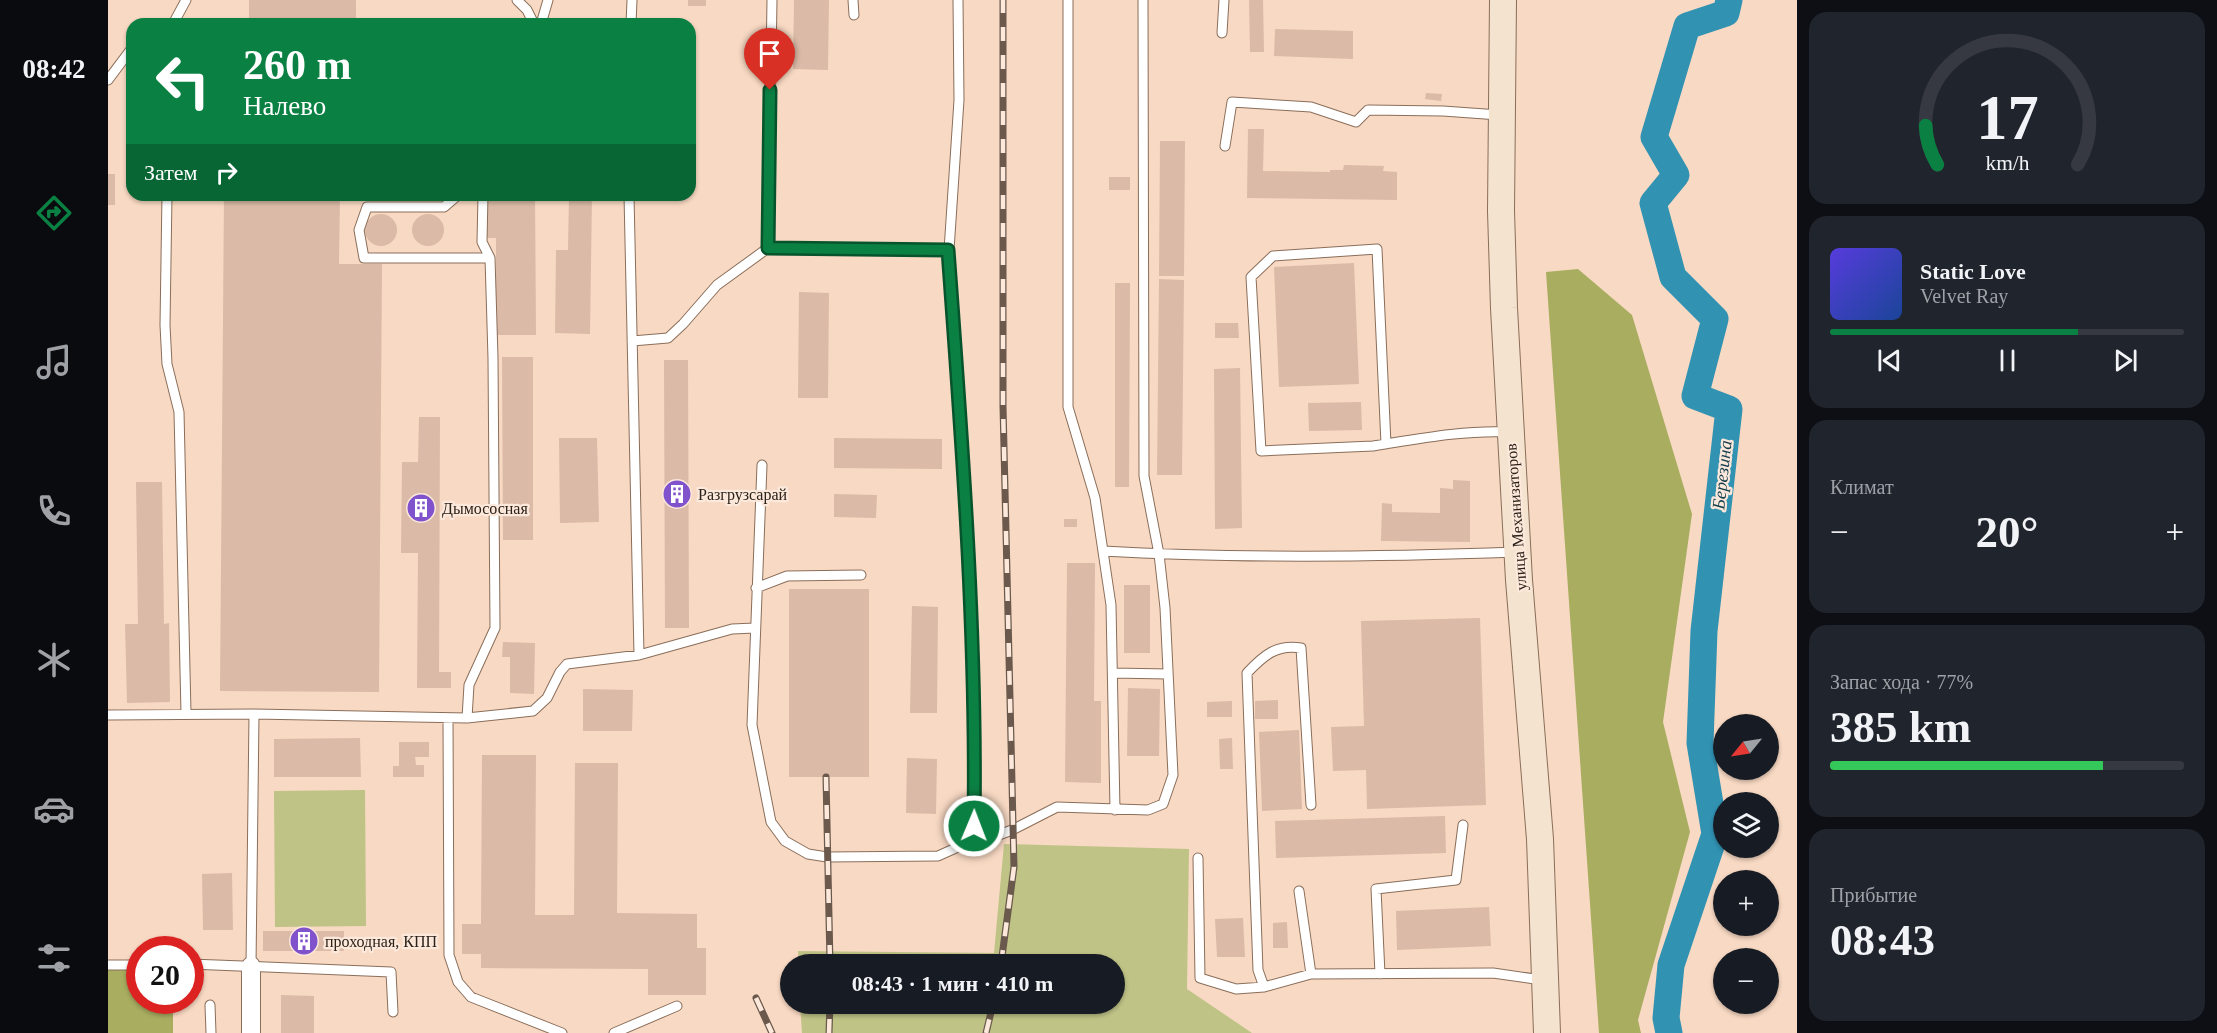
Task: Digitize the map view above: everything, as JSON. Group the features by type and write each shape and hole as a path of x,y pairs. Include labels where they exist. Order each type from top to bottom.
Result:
{"street":[{"name":"улица Механизаторов","path":"1503,0 1501,211 1510,433 1540,839 1546,1033"},
{"path":"251,966 251,1033"}],"lane":[{"path":"176,18 186,0"},
{"path":"517,0 531,18"},
{"path":"543,18 548,0"},
{"path":"631,18 632,0"},
{"path":"768,248 772,0"},
{"path":"853,0 854,15"},
{"path":"958,0 959,100 948,250 965,490 975,735 974,826 967,843"},
{"path":"1068,0 1068,407 1095,498 1112,605 1115,810"},
{"path":"762,465 752,725 771,822 785,841 808,854 827,857 938,856 967,843 981,842 1012,830 1057,807 1148,810 1163,804 1173,775 1165,608 1159,554 1144,476 1143,0"},
{"path":"1222,33 1224,0"},
{"path":"108,80 126,56"},
{"path":"1225,146 1232,102 1311,107 1356,122 1368,110 1502,115"},
{"path":"167,201 165,325 167,364 178,412 186,713"},
{"path":"451,201 444,207 367,207 359,230 364,258 490,258"},
{"path":"467,718 470,685 495,628 494,358 490,258 482,242 483,201"},
{"path":"629,201 639,655"},
{"path":"632,341 668,338 717,285 768,248 948,250"},
{"path":"1386,444 1377,249 1273,256 1251,277 1261,452 1386,444 1440,435 1493,431 1510,433"},
{"path":"1103,551 1347,558 1519,552"},
{"path":"756,588 787,576 861,575"},
{"path":"108,715 186,713 467,718 533,711 547,698 560,672 567,664 639,655 732,628 755,628"},
{"path":"1264,987 1258,970 1247,673 1263,656 1289,646 1301,648 1311,805"},
{"path":"1113,674 1168,674"},
{"path":"251,966 254,714"},
{"path":"448,718 449,955 458,982 471,998 562,1033"},
{"path":"1380,974 1376,889 1456,880 1463,825"},
{"path":"1198,858 1200,978 1236,989 1264,987 1311,974 1493,973 1545,980"},
{"path":"1299,891 1311,974"},
{"path":"204,964 391,972 393,1012"},
{"path":"108,965 126,965"},
{"path":"210,1005 211,1033"},
{"path":"614,1033 677,1006"}],"green space":[{"path":"1578,269 1632,315 1692,514 1663,722 1690,832 1638,1020 1641,1033 1599,1033 1546,272"},
{"path":"365,790 366,926 275,927 274,791"},
{"path":"1004,844 1189,849 1187,989 1252,1033 802,1033 801,1014 1125,1014 1125,954 798,954 798,951 994,953"},
{"path":"108,960 126,960 126,1014 173,1014 173,1033 108,1033"}],"building":[{"path":"249,0 356,0 356,18 249,18"},
{"path":"688,0 706,0 706,6 688,6"},
{"path":"794,0 829,0 828,70 793,69"},
{"path":"1249,0 1263,0 1264,52 1250,52"},
{"path":"1275,29 1353,31 1353,59 1274,56"},
{"path":"1426,93 1442,94 1441,101 1425,99"},
{"path":"1248,129 1264,129 1263,171 1330,172 1330,170 1343,170 1344,165 1384,166 1383,171 1397,172 1397,200 1247,198"},
{"path":"1160,141 1185,141 1184,276 1159,276"},
{"path":"108,174 115,174 115,205 108,205"},
{"path":"1109,177 1130,177 1130,190 1109,190"},
{"path":"224,201 340,201 339,264 382,264 379,692 220,691"},
{"path":"484,201 535,201 536,335 496,335 496,238 484,238"},
{"path":"569,201 592,201 590,334 555,333 556,250 568,250"},
{"path":"381,214 392,219 397,230 392,241 381,246 370,241 365,230 370,219"},
{"path":"428,214 439,219 444,230 439,241 428,246 417,241 412,230 417,219"},
{"path":"1354,263 1359,384 1279,387 1274,267"},
{"path":"1159,279 1184,280 1182,475 1157,475"},
{"path":"1115,283 1130,283 1129,487 1115,487"},
{"path":"799,292 829,293 828,398 798,398"},
{"path":"1215,323 1238,323 1239,338 1215,338"},
{"path":"502,357 533,357 533,540 503,540"},
{"name":"Разгрузсарай","path":"664,360 688,360 689,628 665,628"},
{"path":"1240,368 1242,528 1215,529 1214,369"},
{"path":"1361,402 1362,430 1309,431 1308,403"},
{"name":"Дымососная","path":"419,417 440,417 439,672 451,672 451,688 417,688 418,553 401,553 402,462 418,462"},
{"path":"559,438 597,438 599,522 560,523"},
{"path":"834,438 942,439 942,469 834,468"},
{"path":"1453,480 1470,481 1470,542 1381,541 1382,503 1392,504 1392,512 1440,513 1440,488 1453,489"},
{"path":"136,482 162,482 164,624 169,623 170,702 127,703 125,624 138,624"},
{"path":"834,494 877,495 876,518 834,517"},
{"path":"1064,519 1077,519 1077,527 1064,527"},
{"path":"1067,563 1095,563 1094,701 1101,701 1101,783 1065,782"},
{"path":"1124,585 1150,585 1150,653 1124,653"},
{"path":"789,589 869,589 869,777 789,777"},
{"path":"912,606 938,607 937,713 910,713"},
{"path":"1480,618 1486,805 1367,809 1366,770 1333,771 1331,727 1364,726 1361,621"},
{"path":"503,642 535,643 534,694 510,693 510,657 502,657"},
{"path":"1128,688 1160,689 1159,756 1127,756"},
{"path":"583,689 633,690 632,731 583,731"},
{"path":"1278,700 1278,719 1255,719 1255,701"},
{"path":"1232,701 1232,717 1207,717 1207,702"},
{"path":"1299,730 1302,809 1262,811 1259,732"},
{"path":"360,738 361,777 274,777 274,739"},
{"path":"1232,738 1233,769 1220,769 1219,739"},
{"path":"399,742 429,742 429,757 415,757 416,765 424,765 424,777 393,777 393,766 399,766"},
{"path":"482,755 536,755 535,915 574,915 575,763 618,763 617,913 697,914 697,948 706,948 706,995 648,995 648,969 481,968 481,954 462,954 462,924 481,924"},
{"path":"907,758 937,759 936,814 906,813"},
{"path":"1445,816 1446,853 1276,858 1275,821"},
{"path":"232,873 233,930 203,930 202,874"},
{"path":"1489,907 1491,946 1397,950 1396,911"},
{"path":"1243,918 1245,957 1217,957 1215,919"},
{"path":"1287,922 1288,948 1273,948 1273,923"},
{"name":"проходная, КПП","path":"263,931 344,931 344,951 263,951"},
{"path":"281,995 314,996 314,1033 281,1033"}],"waterway":[{"name":"Березина","path":"1669,1033 1666,1018 1671,965 1715,834 1700,743 1704,631 1729,409 1695,396 1715,319 1673,277 1653,203 1676,175 1654,137 1687,26 1726,13 1729,0"}],"railway":[{"path":"1002,954 1014,867 1003,406 1003,0"},
{"path":"826,777 830,954"},
{"path":"756,998 772,1033"},
{"path":"829,1033 830,1014"},
{"path":"986,1033 991,1014"}],"place":[{"name":"Разгрузсарай","path":"677,494"},
{"name":"Дымососная","path":"421,508"},
{"name":"проходная, КПП","path":"304,941"}],"route":[{"path":"770,90 768,248 948,250 965,490 975,713 974,826"}]}
